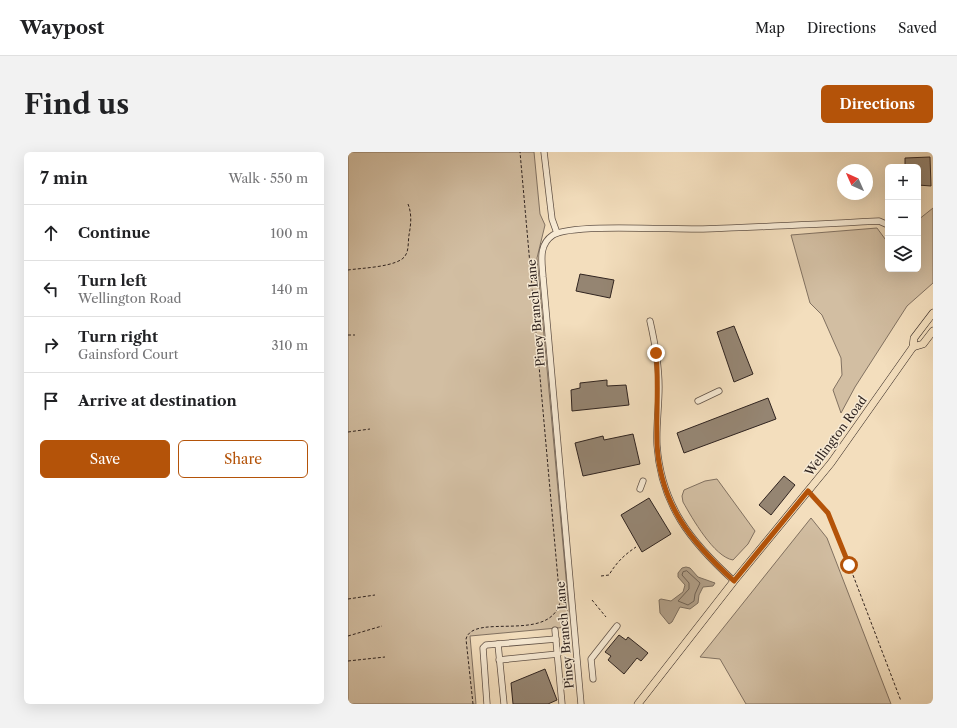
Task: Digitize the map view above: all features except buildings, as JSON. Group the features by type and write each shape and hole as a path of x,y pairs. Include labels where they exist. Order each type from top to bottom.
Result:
{"main road":[{"name":"Wellington Road","path":"638,704 734,581 831,463 913,347 914,338 933,313"},
{"name":"Wellington Road","path":"913,347 923,344 933,331"}],"street":[{"path":"544,152 552,219 557,233 589,229 702,229 879,221 885,224"},
{"name":"Piney Branch Lane","path":"557,233 549,238 543,247 543,277 582,704"},
{"path":"650,321 658,373 657,445 665,487 672,507 692,538 713,562 734,581"},
{"path":"698,401 719,391"},
{"path":"640,489 643,481"},
{"path":"593,679 592,659 617,626"},
{"path":"555,630 562,704"},
{"path":"487,704 483,648 486,645 556,639"},
{"path":"498,644 504,704"},
{"path":"499,660 558,654"}],"path":[{"path":"472,704 466,638 469,632 476,628 517,626 544,621 556,612 560,602 520,152"},
{"path":"348,270 397,262 404,258 411,224 411,211 408,204"},
{"path":"348,335 354,335"},
{"path":"348,432 370,429"},
{"path":"808,491 824,506 832,520 901,701"},
{"path":"601,576 609,575 623,555 636,547"},
{"path":"348,599 375,595"},
{"path":"592,600 606,617"},
{"path":"348,636 382,626"},
{"path":"348,661 385,658"}],"shaded area":[{"path":"348,152 534,152 540,214 545,225 537,258 568,600 568,627 470,636 476,704 348,704"},
{"path":"933,208 933,283 907,306 855,387 841,413 833,390 842,375 841,358 822,315 810,303 791,235 877,228 885,239 885,272 921,272 921,218"},
{"path":"717,479 755,531 748,544 733,560 718,552 711,545 683,502 682,496 684,490 705,481"},
{"path":"811,518 827,538 891,704 746,704 720,659 700,657"}],"water":[{"path":"682,568 690,568 698,577 715,583 713,586 703,587 699,595 698,603 690,609 680,607 672,622 669,624 660,613 659,600 671,601 683,592 685,585 678,577 678,573"}],"route":[{"path":"656,353 659,388 657,445 661,471 672,507 679,520 702,550 734,581 808,491 824,506 832,520 849,565"}]}
